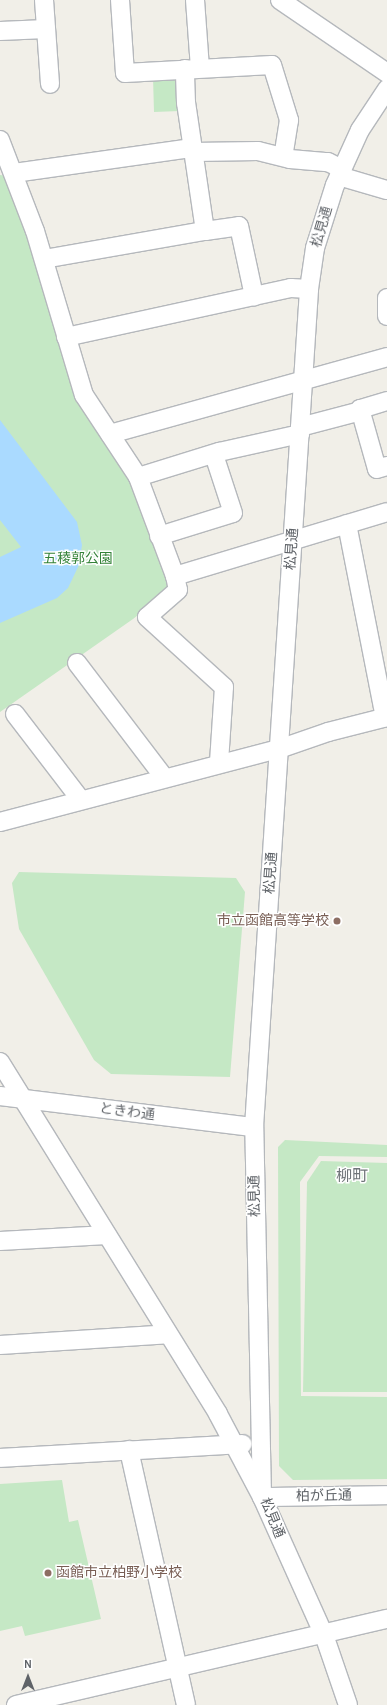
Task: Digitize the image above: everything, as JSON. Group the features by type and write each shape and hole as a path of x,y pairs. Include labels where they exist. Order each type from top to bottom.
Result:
{"street":[{"path":"44,0 50,84"},
{"path":"120,0 125,73 192,68 272,65 289,120 283,158"},
{"path":"195,0 192,68 192,150 205,231"},
{"path":"287,2 387,73"},
{"path":"0,31 46,29"},
{"name":"松見通","path":"348,1705 324,1635 262,1497 254,1127 309,289 315,248 340,172 360,130 387,88"},
{"path":"0,140 14,173 44,259 84,395 138,477 175,576 178,590 147,618 224,687 219,763"},
{"path":"14,173 192,150 258,151 283,158 328,162 340,172 387,190"},
{"path":"44,259 239,226 254,296"},
{"path":"66,337 291,288 309,289"},
{"path":"387,298 387,316"},
{"path":"110,434 387,357"},
{"path":"387,401 360,408 377,469 387,466"},
{"path":"138,477 278,437 361,411"},
{"path":"159,536 233,514 214,455"},
{"path":"175,576 387,512"},
{"path":"0,822 164,777 278,749 328,732 386,717 347,524"},
{"path":"77,663 164,777"},
{"path":"15,714 81,800"},
{"path":"0,1062 168,1334 234,1444 262,1497"},
{"name":"ときわ通","path":"0,1096 254,1127"},
{"path":"0,1240 107,1235"},
{"path":"0,1345 168,1334"},
{"path":"0,1458 260,1443"},
{"path":"129,1450 186,1705"},
{"name":"柏が丘通","path":"262,1497 387,1495"},
{"path":"19,1705 324,1635 387,1619"}],"green space":[{"path":"172,76 178,81 180,111 154,112 153,77"},
{"name":"五稜郭公園","path":"0,175 8,176 15,192 79,399 136,484 171,589 133,619 0,712"},
{"path":"19,872 236,878 245,892 230,1077 111,1074 94,1060 19,929 12,883"},
{"path":"285,1140 387,1145 387,1157 319,1156 300,1182 301,1396 387,1397 387,1479 293,1480 279,1466 278,1147"},
{"path":"321,1161 387,1163 387,1392 303,1392 307,1182"},
{"name":"函館市立柏野小学校","path":"62,1480 69,1522 78,1520 101,1619 25,1636 22,1626 0,1631 0,1484"}],"water":[{"path":"0,420 77,522 82,545 79,565 68,588 57,598 0,623 0,557 21,547 0,520"}],"place":[{"name":"市立函館高等学校","path":"337,921"},
{"name":"函館市立柏野小学校","path":"48,1573"}],"district":[{"name":"柳町","path":"352,1176"}]}
